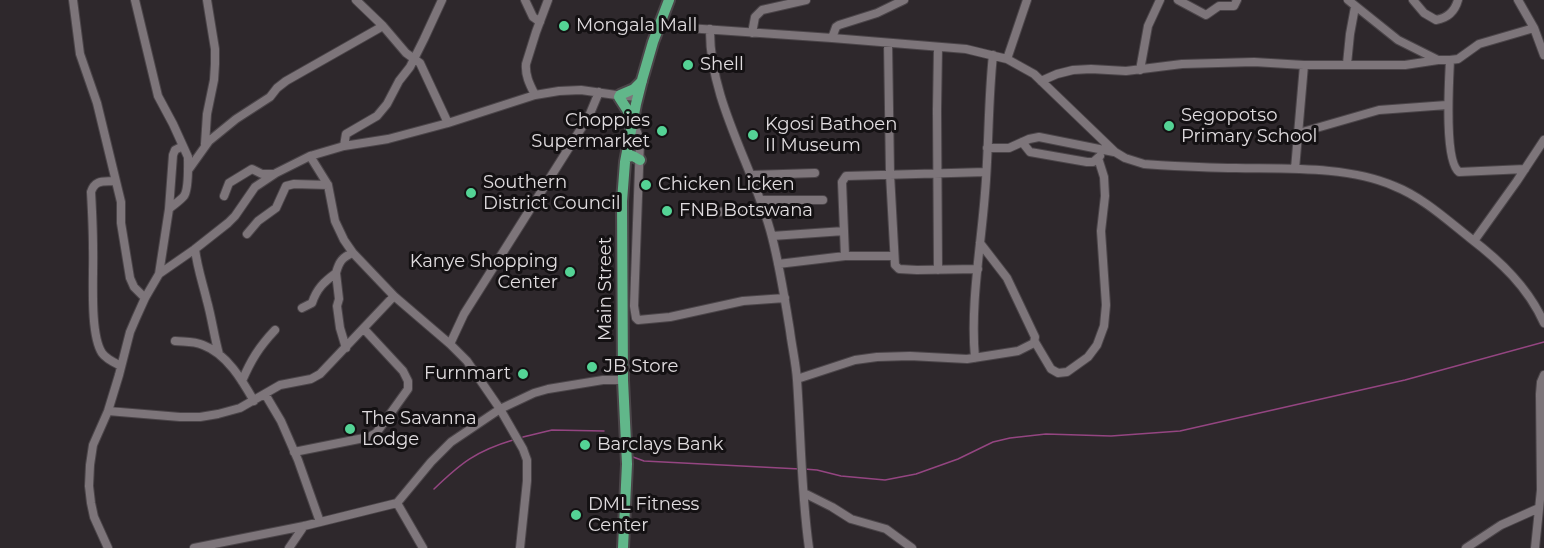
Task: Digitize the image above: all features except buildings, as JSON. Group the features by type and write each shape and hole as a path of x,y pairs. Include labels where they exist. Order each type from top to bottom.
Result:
{"highway":[{"name":"Main Street","path":"623,548 627,464 623,380 622,201 626,157 637,101 669,0"},
{"path":"631,127 628,111 618,96 637,87 642,80"},
{"path":"626,157 633,156 640,160"}],"street":[{"path":"73,0 80,54 98,103 121,202 121,223 130,278 134,287 145,298"},
{"path":"135,0 158,96 188,157 185,195 169,209"},
{"path":"205,144 215,64 215,49 207,0"},
{"path":"356,0 383,26 399,46 422,65 448,123"},
{"path":"344,146 346,134 382,111 410,67 442,0"},
{"path":"525,0 533,17 540,22"},
{"path":"535,95 525,70 530,48 548,0"},
{"path":"752,33 755,17 762,10 806,0"},
{"path":"832,38 839,25 877,13 904,0"},
{"path":"1008,59 1027,0"},
{"path":"1140,70 1148,26 1160,0"},
{"path":"1178,0 1206,15 1219,6 1234,6 1238,0"},
{"path":"1348,0 1398,40 1438,60"},
{"path":"1413,0 1424,13 1436,20 1444,18 1453,11 1458,0"},
{"path":"1518,0 1534,28 1544,55"},
{"path":"1347,64 1355,7"},
{"path":"188,170 205,144 236,119 270,97 286,81 383,26"},
{"path":"659,26 966,49 1008,59 1034,74 1115,152 1125,158 1144,164 1295,169 1366,176 1396,186 1422,201 1509,270 1539,311 1544,323"},
{"path":"1041,81 1073,70 1126,71 1182,64 1254,62 1304,65 1405,64 1450,60 1458,58 1479,44 1534,28"},
{"path":"710,29 716,81 762,204 778,264 797,379 802,476 809,548"},
{"path":"888,43 890,174 895,265 899,269 978,269"},
{"path":"938,47 938,270"},
{"path":"975,358 974,324 993,55"},
{"path":"1450,60 1447,105 1452,155 1456,171 1525,169"},
{"path":"1295,169 1304,65"},
{"path":"159,274 195,249 234,216 255,187 276,173 310,156 344,146 388,139 448,123 535,95 581,90 618,96 627,102 637,101"},
{"path":"450,344 464,314 589,116 599,92"},
{"path":"1299,132 1378,110 1447,105"},
{"path":"631,127 637,132 640,141 634,306 636,318 639,320 669,317 733,303 784,298"},
{"path":"987,148 1009,148 1039,137 1115,152"},
{"path":"1474,241 1544,140"},
{"path":"1022,142 1030,152 1087,162 1093,162 1105,150"},
{"path":"108,548 94,517 89,486 93,445 108,411 130,332 159,274 169,209 173,154 175,150 183,146"},
{"path":"310,156 328,185 335,221 353,253 394,296 467,361 500,409 523,449 527,480 520,548"},
{"path":"980,243 1007,278 1035,337 1035,342 1051,369 1058,373 1066,372 1088,357 1097,345 1104,326 1106,305 1101,231 1105,196 1104,177 1098,158"},
{"path":"224,196 229,183 252,169 262,174 276,173"},
{"path":"845,256 842,180 849,175 986,172"},
{"path":"751,175 815,173"},
{"path":"116,181 97,183 93,185 91,192 94,325 102,353 109,360 121,366"},
{"path":"247,234 258,221 276,208 286,186 294,184 328,185"},
{"path":"706,213 762,204 824,200"},
{"path":"772,236 844,231"},
{"path":"195,249 219,354"},
{"path":"346,348 337,306 339,299 336,273 339,263 345,256 353,253"},
{"path":"778,264 845,256 893,256"},
{"path":"302,308 312,303 316,292 336,273"},
{"path":"108,411 200,417 240,408 280,385 311,379 320,374 394,296"},
{"path":"294,452 369,437 376,433 408,389 404,371 364,329"},
{"path":"242,381 250,360 275,330"},
{"path":"175,341 205,345 219,354 242,381 254,401"},
{"path":"797,379 855,360 877,357 934,357 962,360 1018,351 1035,342"},
{"path":"1539,542 1539,508 1543,490 1540,394 1544,375"},
{"path":"194,548 304,526 397,503 451,442 500,409 548,389 603,380 623,380"},
{"path":"265,394 281,420 320,522"},
{"path":"804,493 851,519 891,531 912,548"},
{"path":"397,503 421,548"},
{"path":"1466,548 1501,525 1539,508"},
{"path":"289,548 304,526"}],"waterway":[{"path":"804,469 841,476 885,480 916,474 958,459 993,442 1010,438 1046,434 1111,436 1180,431 1405,380 1544,342"},
{"path":"523,437 552,430 604,431"},
{"path":"434,489 470,459 513,440"},
{"path":"633,457 644,461 800,469"}],"place":[{"name":"Mongala Mall","path":"564,26"},
{"name":"Shell","path":"688,65"},
{"name":"Segopotso Primary School","path":"1169,126"},
{"name":"Choppies Supermarket","path":"662,131"},
{"name":"Kgosi Bathoen II Museum","path":"753,135"},
{"name":"Chicken Licken","path":"646,185"},
{"name":"Southern District Council","path":"471,193"},
{"name":"FNB Botswana","path":"667,211"},
{"name":"Kanye Shopping Center","path":"570,272"},
{"name":"JB Store","path":"592,367"},
{"name":"Furnmart","path":"523,374"},
{"name":"The Savanna Lodge","path":"350,429"},
{"name":"Barclays Bank","path":"585,445"},
{"name":"DML Fitness Center","path":"576,515"}]}
